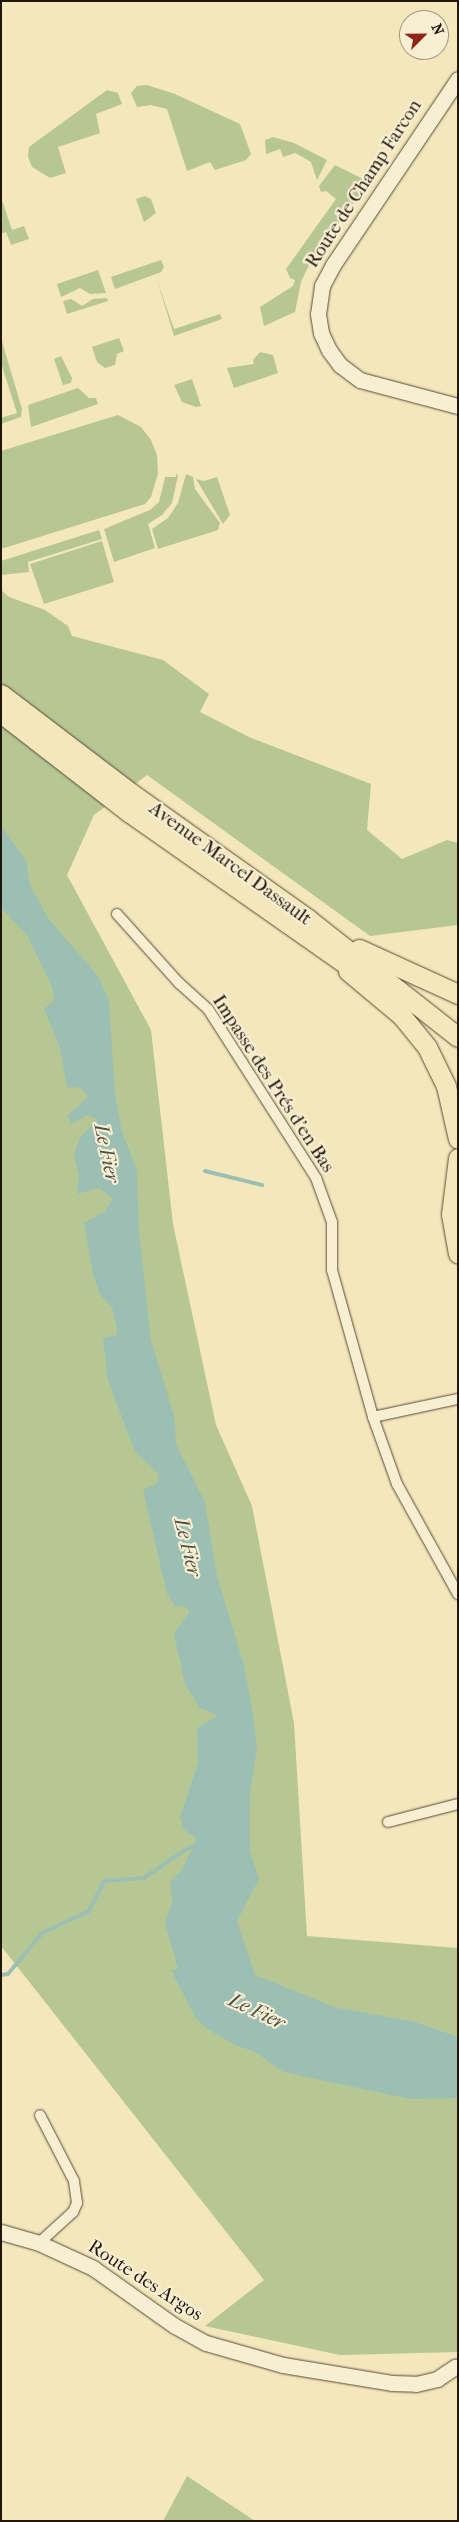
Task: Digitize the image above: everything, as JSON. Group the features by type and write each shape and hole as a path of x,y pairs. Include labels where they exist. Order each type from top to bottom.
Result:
{"highway":[{"name":"Avenue Marcel Dassault","path":"1,694 131,793 308,919 458,1037"},
{"path":"1,713 42,747"},
{"path":"1,720 42,747"},
{"name":"Avenue Marcel Dassault","path":"42,747 329,955 373,983 458,1052"},
{"path":"308,919 356,948 458,994"},
{"path":"329,955 401,1015 427,1047 449,1093 458,1139"},
{"path":"458,1158 451,1214 458,1253"}],"street":[{"name":"Route de Champ Farcon","path":"458,78 333,265 322,286 318,314 321,333 329,350 340,365 360,380 458,406"},
{"name":"Impasse des Prés d'en Bas","path":"117,914 179,983 208,1009 316,1178 332,1222 332,1270 373,1417 397,1484 458,1594"},
{"path":"373,1417 458,1399"},
{"path":"388,1822 458,1804"},
{"path":"39,2243 72,2212 77,2203 74,2181 40,2115"},
{"name":"Route des Argos","path":"1,2232 39,2243 93,2268 175,2326 206,2343 283,2365 392,2384 416,2384 452,2365 456,2366"}],"green space":[{"path":"147,85 175,94 240,124 251,154 246,160 215,170 210,162 187,171 167,109 151,105 137,107 131,93 137,86"},
{"path":"107,90 118,93 122,104 96,114 100,133 58,147 66,173 50,178 32,167 28,157 29,147"},
{"path":"273,137 294,143 327,160 317,180 311,162 295,153 283,157 280,149 266,154 265,140"},
{"path":"335,165 369,182 310,263 301,282 295,312 264,326 260,307 293,286 295,280 290,278 286,269 336,199 326,191 321,192 319,186"},
{"path":"145,196 151,199 156,213 144,222 136,199"},
{"path":"1,197 12,230 24,226 29,239 11,245 6,232 1,234"},
{"path":"161,260 164,267 161,272 115,289 111,277"},
{"path":"98,270 106,293 90,294 80,288 61,297 57,284"},
{"path":"157,280 174,329 220,314 222,319 174,336"},
{"path":"107,298 108,301 67,314 63,301 71,299 82,306 93,299"},
{"path":"1,338 22,409 21,417 1,424 1,418 17,413 1,363"},
{"path":"119,338 124,351 117,354 115,365 105,368 97,362 92,347"},
{"path":"260,352 273,355 278,373 234,388 227,368 254,364 253,360"},
{"path":"61,356 72,378 71,383 63,385 54,359"},
{"path":"192,379 201,406 196,407 182,402 174,385"},
{"path":"78,388 89,398 96,398 98,404 31,427 28,405"},
{"path":"118,415 141,427 151,440 157,455 158,474 151,497 145,504 1,549 1,451"},
{"path":"176,474 178,476 172,503 162,515 148,524 155,548 114,562 104,529 150,510 159,502 165,477 176,477"},
{"path":"186,474 193,477 195,489 220,523 218,530 158,549 152,529 168,518 178,503"},
{"path":"217,477 230,515 223,524 196,479 204,481"},
{"path":"99,530 102,539 28,562 29,572 1,575 1,561"},
{"path":"102,541 114,582 44,604 30,564"},
{"path":"1,590 9,597 45,610 68,626 72,636 163,660 209,694 200,712 249,737 371,784 367,830 402,859 447,840 458,843 458,925 370,936 147,775 94,815 67,875 151,1030 173,1224 216,1425 252,1506 294,1723 307,1936 458,1948 458,2352 340,2355 205,2326 264,2280 1,1946"},
{"path":"187,2476 255,2521 163,2521"}],"water":[{"name":"Le Fier","path":"1,826 26,860 30,885 48,918 98,976 109,1000 115,1094 122,1132 137,1170 139,1230 151,1341 174,1415 176,1444 205,1502 217,1576 244,1666 253,1714 257,1747 250,1795 250,1851 259,1879 237,1921 255,1975 337,2008 412,2021 458,2037 458,2098 410,2099 283,2072 255,2052 233,2044 206,2028 195,2017 171,1970 178,1969 165,1923 172,1903 170,1881 181,1871 196,1838 184,1830 180,1817 198,1763 197,1728 217,1716 199,1707 185,1684 174,1634 189,1612 186,1607 175,1606 167,1594 143,1490 157,1483 159,1475 134,1450 108,1380 103,1338 116,1335 117,1330 112,1307 100,1295 93,1274 84,1223 105,1211 113,1199 99,1188 77,1194 79,1176 74,1155 80,1137 98,1119 87,1115 72,1124 67,1116 88,1097 80,1087 67,1088 60,1048 44,1009 54,1000 52,987 27,935 1,908"}],"waterway":[{"path":"205,1171 262,1185"},
{"path":"1,1975 8,1974 42,1933 89,1911 104,1881 144,1878 186,1849 197,1845"}]}
